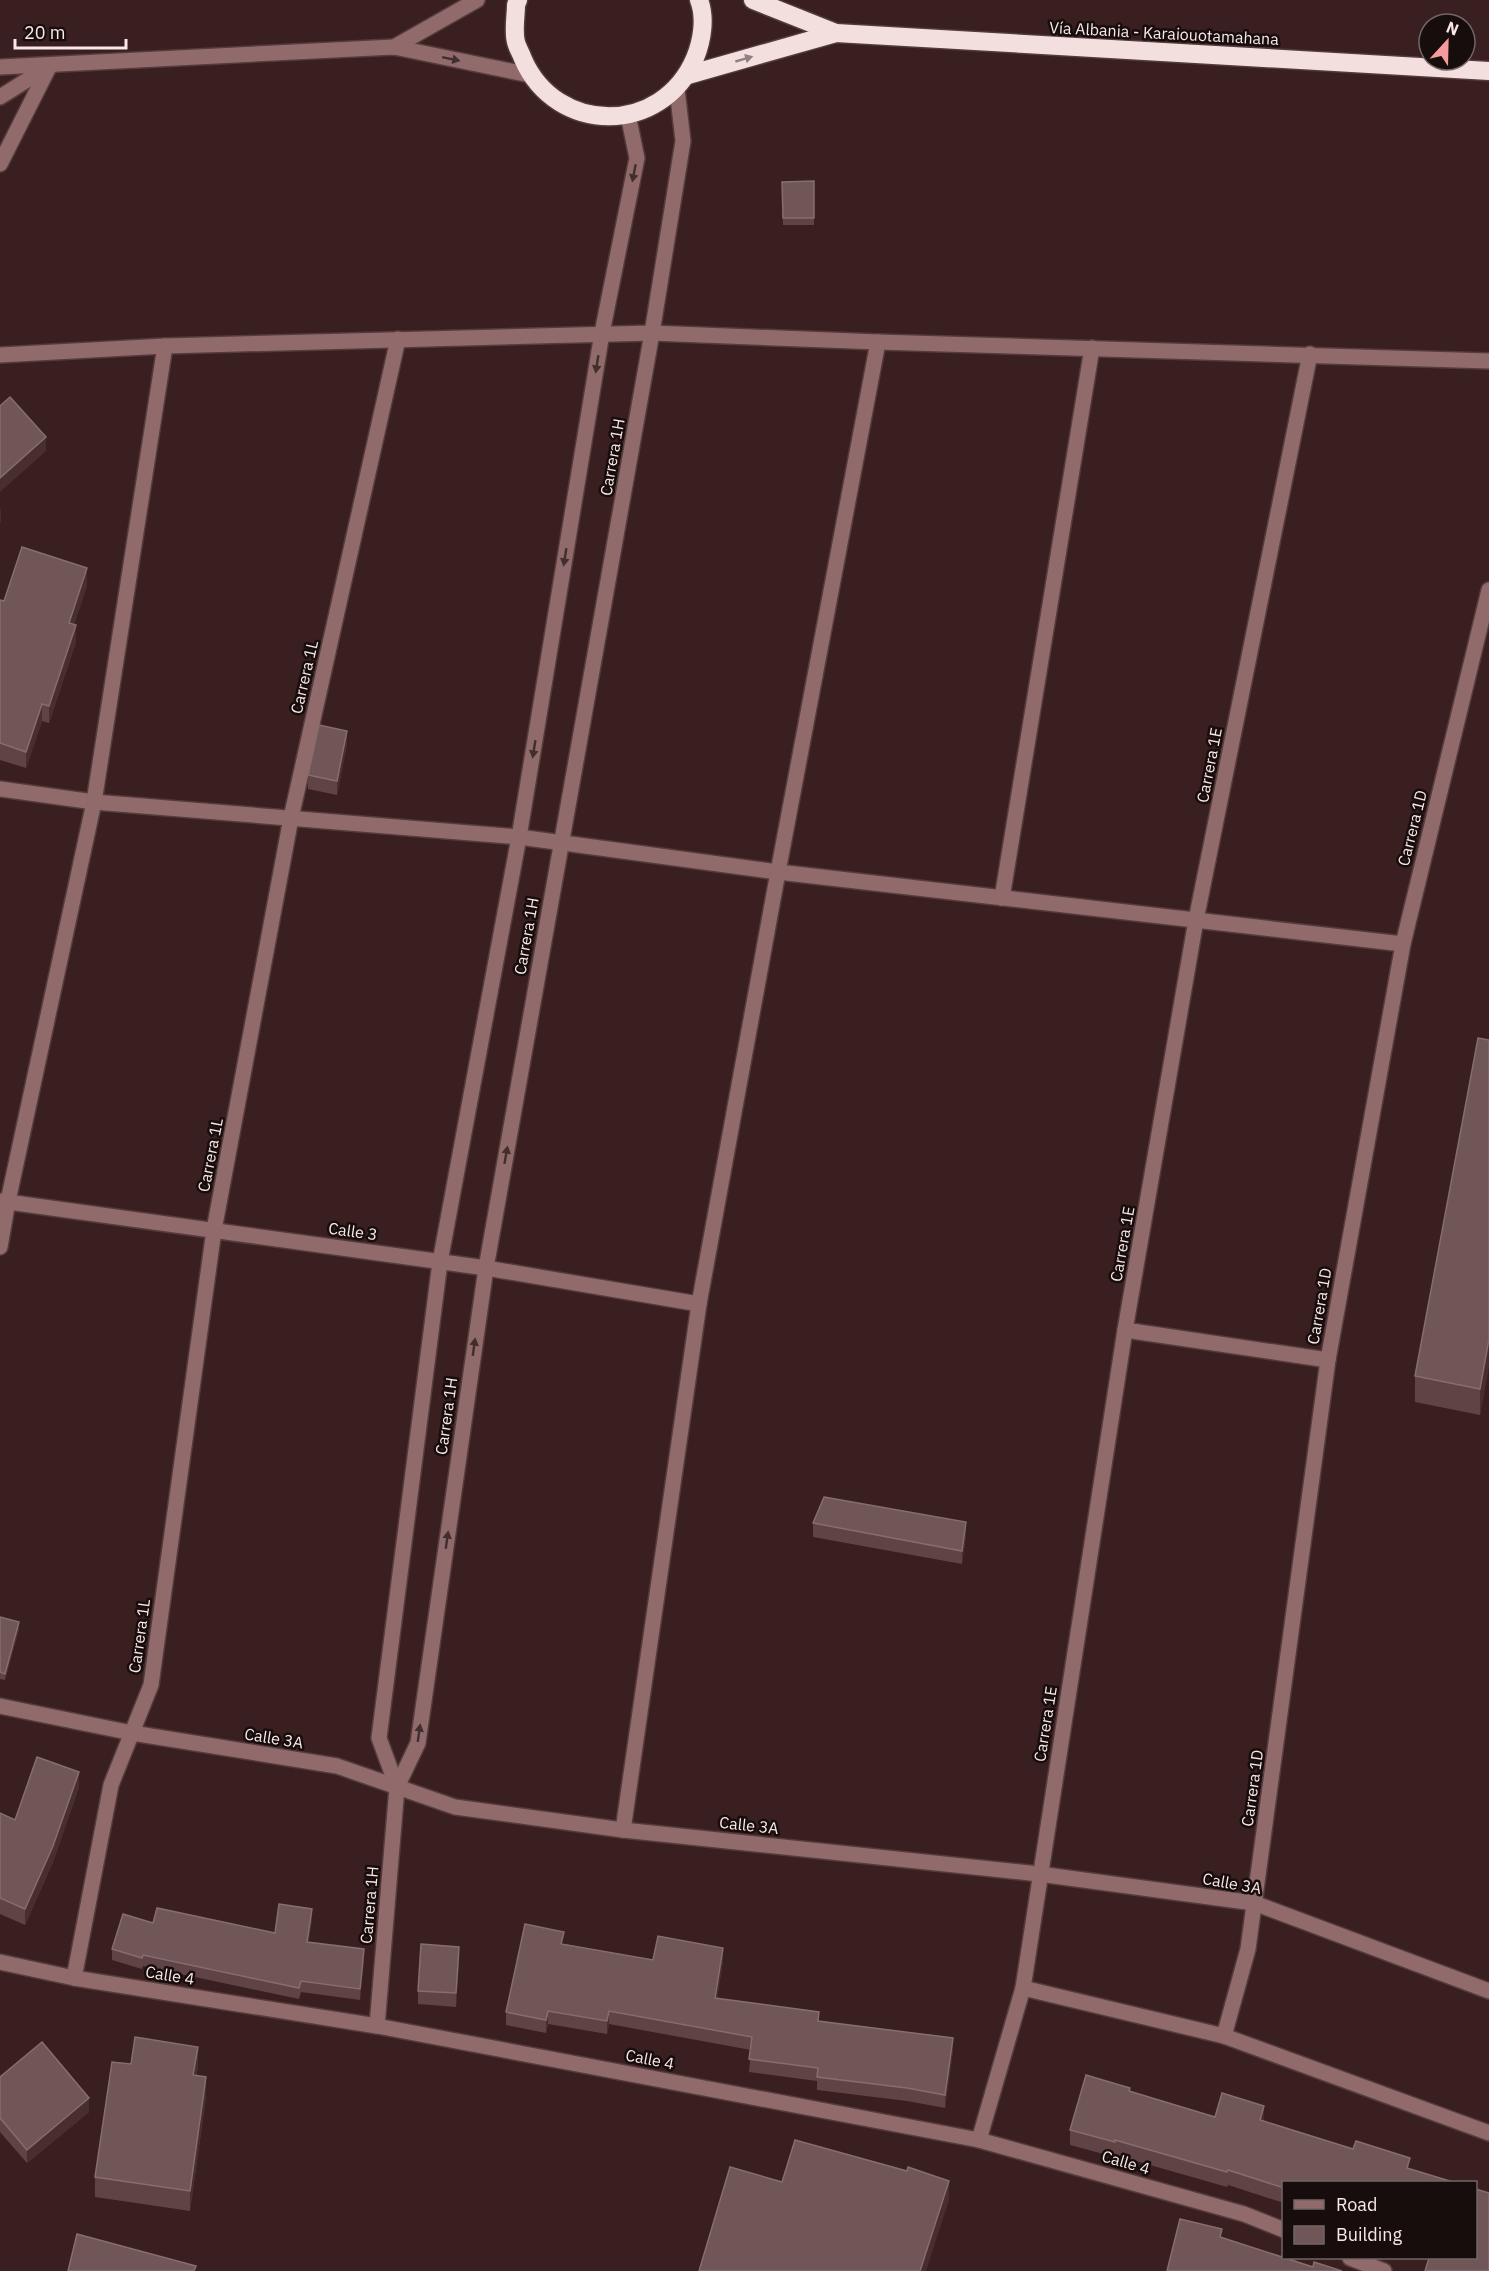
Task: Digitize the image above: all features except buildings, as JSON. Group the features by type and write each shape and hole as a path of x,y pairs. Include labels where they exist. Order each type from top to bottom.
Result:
{"highway":[{"path":"518,0 516,41 530,75 557,101 590,116 628,115 654,106 682,82 701,43 702,8 699,0"},
{"name":"Vía Albania - Karaiouotamahana","path":"753,0 836,33 1489,71"},
{"name":"Vía Albania - Karaiouotamahana","path":"682,82 836,33"}],"street":[{"path":"394,47 477,0"},
{"path":"0,67 394,47 530,75"},
{"path":"0,97 50,66"},
{"path":"0,164 50,66"},
{"name":"Carrera 1H","path":"377,2026 397,1787 418,1743 486,1269 652,333 683,141 682,82"},
{"name":"Carrera 1H","path":"397,1787 380,1738 440,1262 519,837 602,333 637,158 628,115"},
{"path":"0,355 165,346 652,333 1489,362"},
{"name":"Carrera 1L","path":"74,1978 111,1785 151,1685 214,1230 291,818 398,339"},
{"path":"623,1830 699,1304 878,342"},
{"path":"0,1247 4,1201 94,802 165,346"},
{"path":"1002,898 1092,348"},
{"name":"Carrera 1E","path":"979,2140 1023,1988 1125,1330 1196,920 1310,354"},
{"name":"Carrera 1D","path":"1224,2036 1248,1949 1328,1360 1402,944 1489,590"},
{"path":"0,789 94,802 519,837 778,872 1402,944"},
{"name":"Calle 3","path":"4,1201 440,1262 699,1304"},
{"path":"1125,1330 1328,1360"},
{"name":"Calle 3A","path":"0,1706 132,1733 337,1767 455,1807 623,1830 1039,1874 1254,1903 1489,1991"},
{"name":"Calle 4","path":"0,1962 74,1978 377,2026 979,2140 1244,2214 1282,2229"},
{"path":"1023,1988 1224,2036 1489,2133"},
{"path":"1353,2259 1384,2271"}]}
